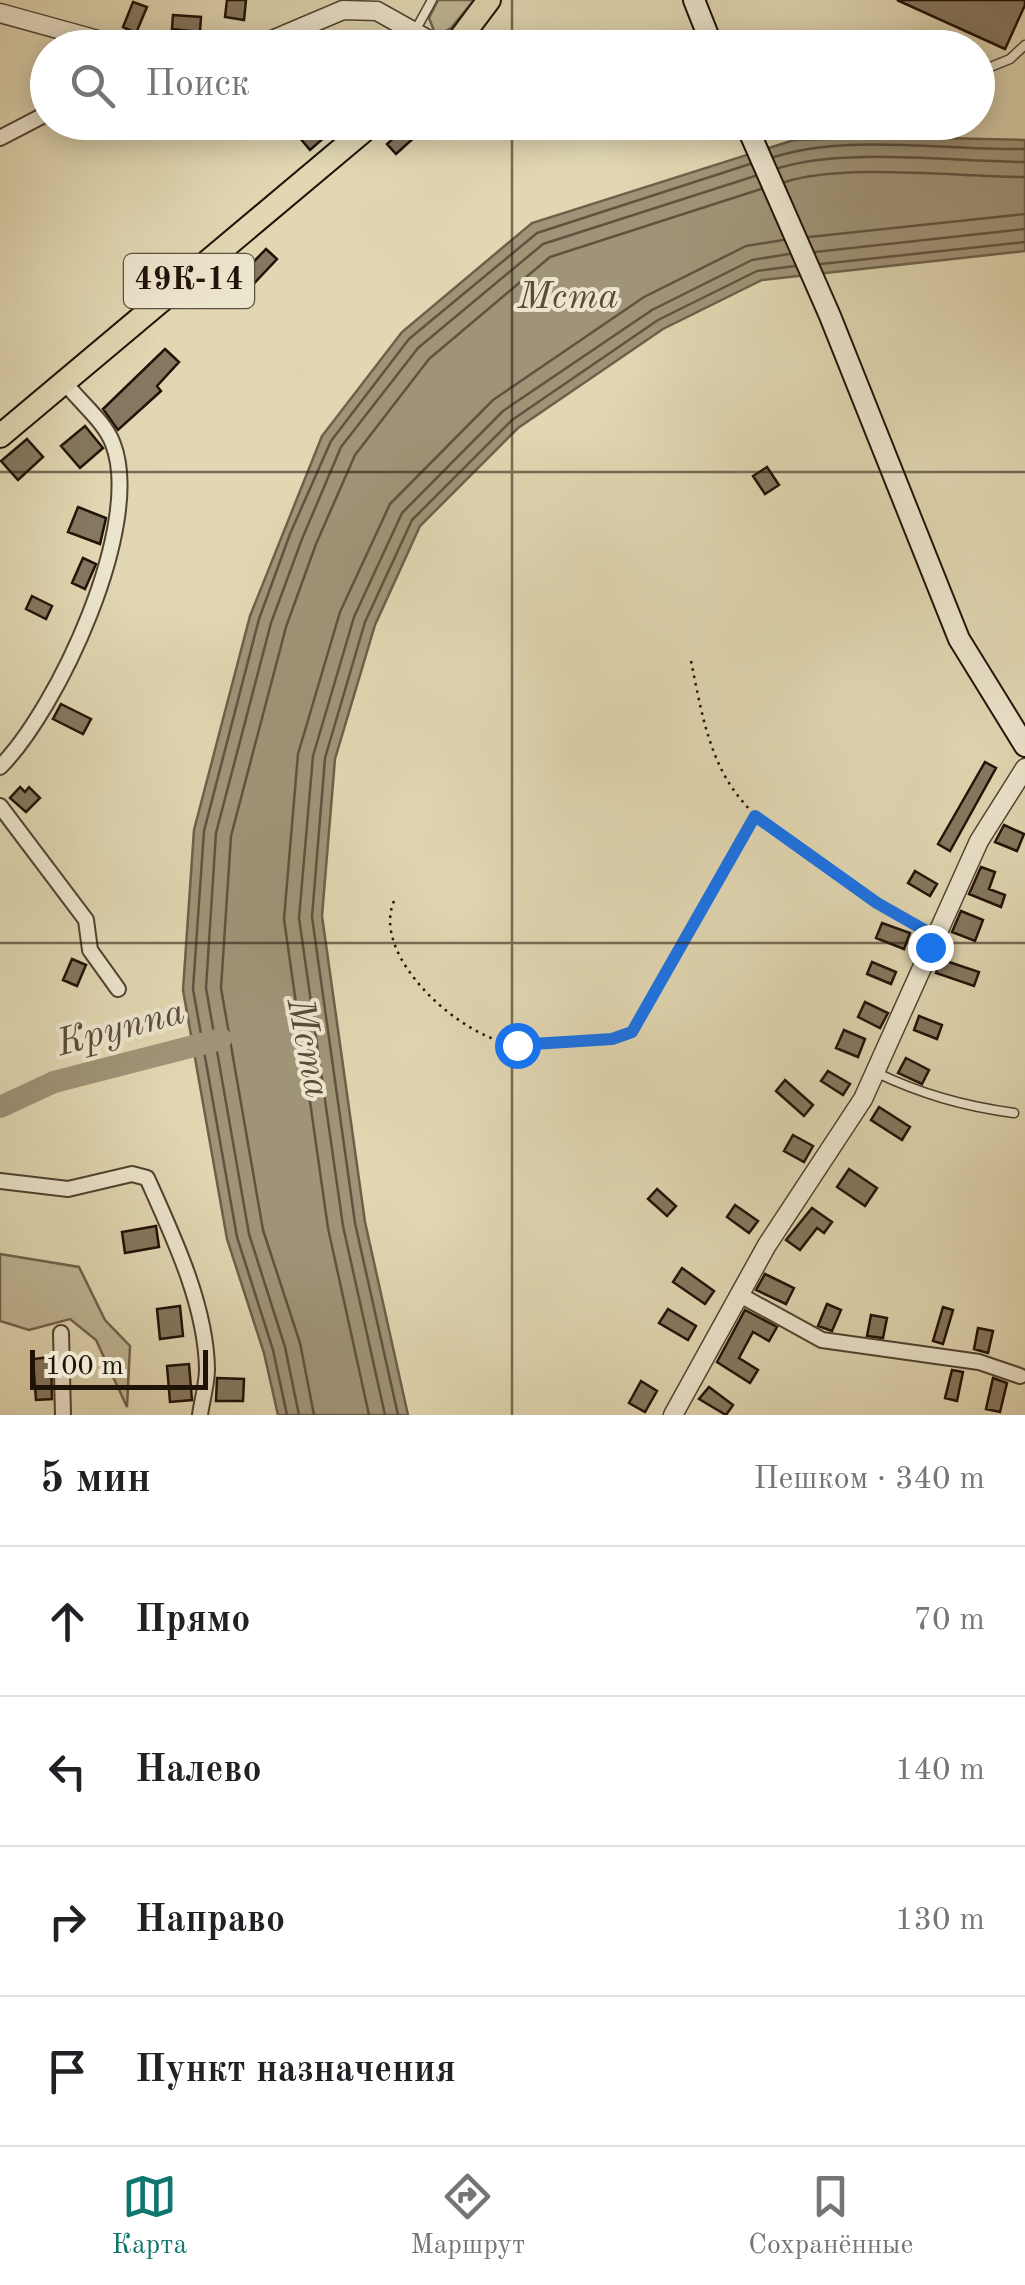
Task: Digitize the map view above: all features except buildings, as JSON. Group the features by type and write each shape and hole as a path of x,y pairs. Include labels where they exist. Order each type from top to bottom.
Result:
{"main road":[{"path":"466,30 488,0"},
{"path":"694,0 706,30"},
{"name":"49К-14","path":"0,436 353,140"},
{"path":"753,140 830,316 959,639 1025,746"}],"street":[{"path":"296,30 343,10 375,6 411,30"},
{"path":"0,13 62,30"},
{"path":"0,138 30,122"},
{"path":"0,767 23,740 72,656 120,522 122,492 114,445 66,384"},
{"path":"673,1415 740,1294 863,1099 979,841 1025,768"},
{"path":"0,806 86,920 90,950 118,989"},
{"path":"0,1181 68,1189 132,1174 147,1178 191,1288 204,1340 207,1372 200,1415"},
{"path":"740,1294 822,1340 964,1359 1020,1376"},
{"path":"62,1333 63,1415"}],"lane":[{"path":"415,30 432,0"},
{"path":"995,65 1010,59 1025,45"},
{"path":"875,1072 916,1092 964,1106 1014,1113"}],"path":[{"path":"691,661 713,752 726,779 755,816 877,903 935,936"},
{"path":"394,901 389,920 404,960 419,986 453,1016 517,1045 623,1037 641,1017 755,816"}],"shaded area":[{"path":"438,0 474,0 447,30 434,30 429,18"},
{"path":"0,1254 79,1267 105,1320 130,1346 127,1407 96,1340 70,1319 29,1330 0,1321"}],"water":[{"name":"Мста","path":"794,140 1025,140 1025,251 762,280 663,329 518,428 420,526 375,625 335,759 322,916 365,1222 408,1415 278,1415 264,1353 227,1239 183,990 194,830 250,616 322,436 402,332 532,223"}],"waterway":[{"name":"Круппа","path":"0,1107 54,1082 221,1039"}],"route":[{"path":"517,1045 547,1040 612,1039 632,1032 755,816 877,903 935,936 930,947"}]}
